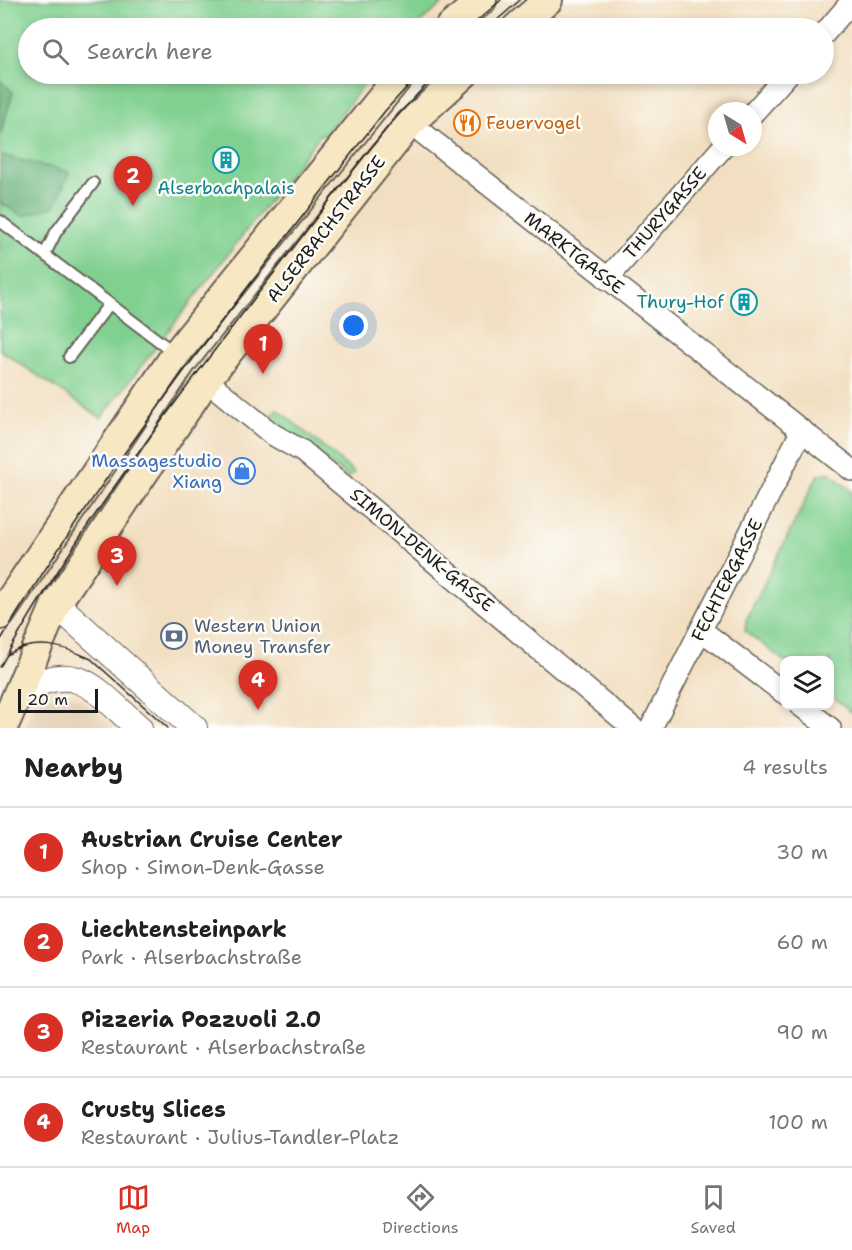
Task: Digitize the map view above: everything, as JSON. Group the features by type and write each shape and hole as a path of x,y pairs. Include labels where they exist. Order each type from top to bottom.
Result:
{"main road":[{"path":"460,18 482,0"},
{"path":"527,18 548,0"},
{"name":"ALSERBACHSTRASSE","path":"7,606 176,354 393,84"},
{"name":"ALSERBACHSTRASSE","path":"3,728 20,693 56,604 206,380 410,123 453,84"},
{"path":"7,606 32,591 56,604"}],"street":[{"path":"834,22 852,1"},
{"path":"762,103 779,84"},
{"name":"MARKTGASSE","path":"410,123 852,470"},
{"name":"THURYGASSE","path":"607,279 715,156"},
{"name":"SIMON-DENK-GASSE","path":"206,380 272,434 302,451 633,728"},
{"name":"FECHTERGASSE","path":"651,728 801,432"},
{"path":"56,604 194,728"},
{"path":"701,630 780,690"},
{"path":"20,693 45,679 65,676 80,679 139,728"},
{"path":"807,710 830,728"}],"lane":[{"path":"45,254 56,232 93,183"},
{"path":"0,221 176,354"},
{"path":"69,357 110,303"}],"shaded area":[{"path":"64,694 80,699 114,728 23,728 37,703 47,697"}],"green space":[{"path":"0,0 447,0 426,18 18,18 18,84 364,84 324,136 321,134 101,418 0,350"},
{"path":"0,81 13,92 0,136"},
{"path":"0,155 69,172 55,206 23,216 0,202"},
{"path":"277,409 354,472 349,478 269,417"},
{"path":"829,472 852,491 852,713 834,698 834,656 780,656 780,658 745,631 746,620 818,475"}],"tram line":[{"path":"480,18 501,0"},
{"path":"499,18 520,0"},
{"path":"0,641 89,503 136,436 284,240 385,111 410,84"},
{"path":"0,667 64,561 134,458 358,164 427,84"},
{"path":"7,655 28,646 49,645 70,650 91,659 168,728"}],"place":[{"name":"Feuervogel","path":"467,123"},
{"name":"Alserbachpalais","path":"226,160"},
{"name":"Liechtensteinpark","path":"133,206"},
{"name":"Thury-Hof","path":"744,302"},
{"name":"Austrian Cruise Center","path":"263,374"},
{"name":"Massagestudio Xiang","path":"242,471"},
{"name":"Pizzeria Pozzuoli 2.0","path":"117,586"},
{"name":"Western Union Money Transfer","path":"174,636"},
{"name":"Crusty Slices","path":"258,710"}]}
